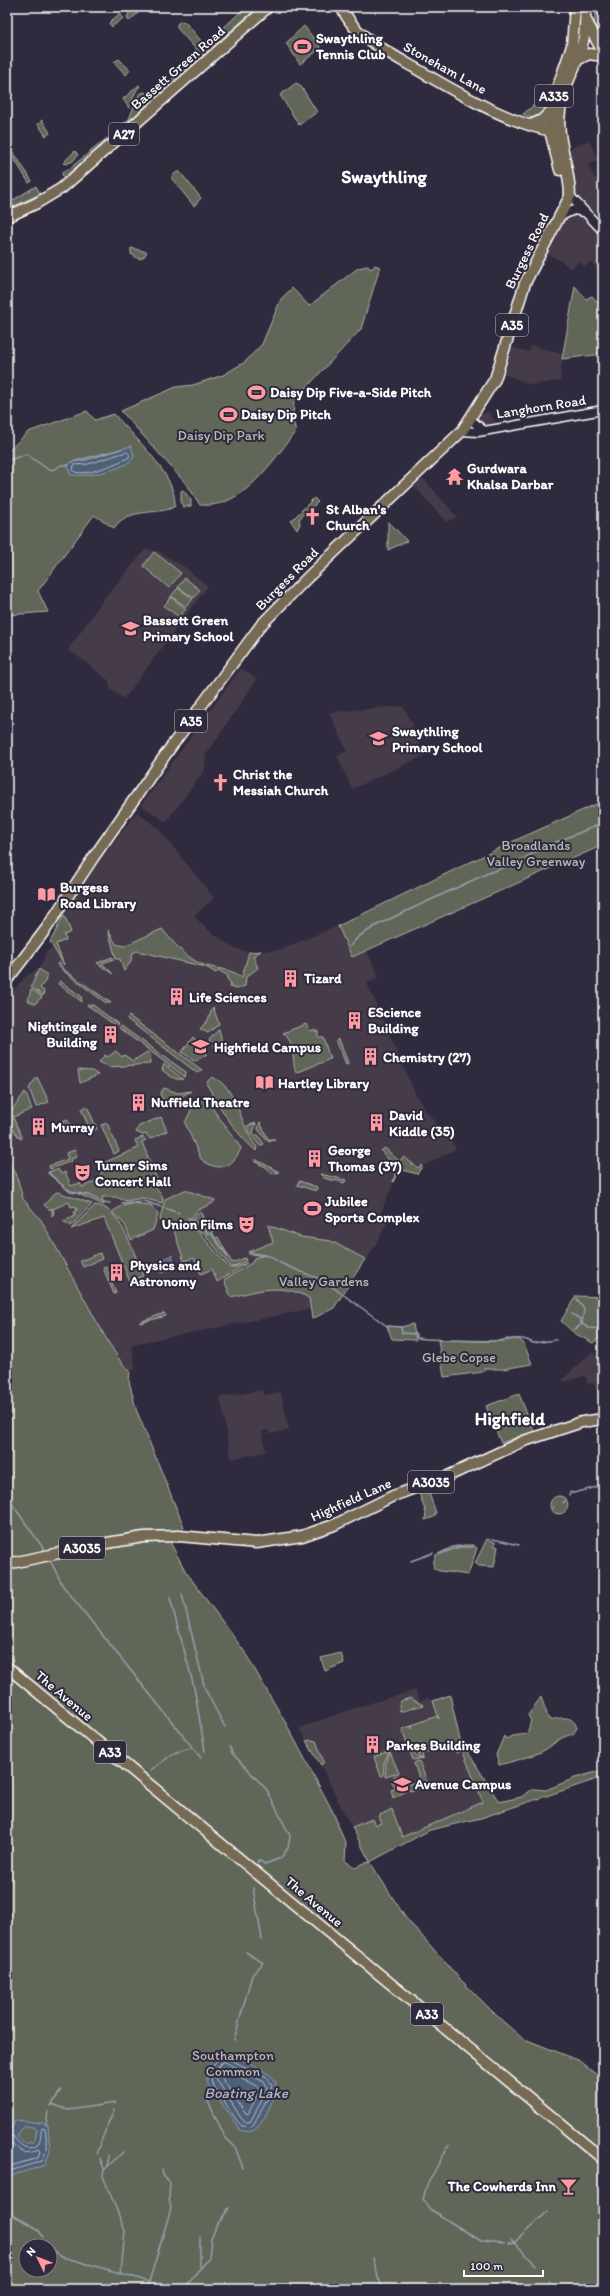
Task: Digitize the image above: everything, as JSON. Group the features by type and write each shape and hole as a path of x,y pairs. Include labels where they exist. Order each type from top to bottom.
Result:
{"main road":[{"name":"Bassett Green Road","path":"7,217 37,203 62,188 268,7"},
{"name":"Stoneham Lane","path":"341,7 359,32 399,59 462,95 531,125 555,131"},
{"name":"A335","path":"555,131 562,98 577,60 579,39 575,7"},
{"name":"A335","path":"555,131 552,110 555,95 586,20 585,7"},
{"path":"586,20 603,53"},
{"path":"579,39 603,53"},
{"path":"577,60 593,53 603,53"},
{"path":"531,125 547,116 552,110"},
{"path":"555,131 564,187 570,196"},
{"name":"Burgess Road","path":"7,980 38,939 93,858 174,744 261,625 462,431 470,420 500,368 522,290 570,196"},
{"name":"Highfield Lane","path":"7,1564 127,1539 171,1536 256,1543 302,1536 334,1525 387,1499 448,1476 524,1441 582,1422 603,1419"},
{"name":"The Avenue","path":"7,1667 603,2159"}],"street":[{"path":"570,196 603,231"},
{"path":"560,217 574,210 585,212"},
{"name":"Langhorn Road","path":"462,431 478,432 603,410"},
{"name":"Langhorn Road","path":"470,420 483,430"}],"shaded area":[{"path":"589,140 598,160 588,165 593,175 603,186 603,276 591,262 585,267 580,261 570,269 561,261 548,254 575,193 566,150"},
{"path":"531,345 563,354 560,381 531,385 504,374 512,347 529,352"},
{"path":"488,411 496,423 485,425 479,421 482,412 484,414"},
{"path":"423,478 457,517 446,522 414,486"},
{"name":"Bassett Green Primary School","path":"146,549 160,552 186,568 208,586 124,699 110,689 109,681 76,655 67,651 105,597"},
{"path":"241,668 257,679 206,755 205,770 166,822 141,805"},
{"name":"Swaythling Primary School","path":"403,706 414,726 411,727 424,756 352,789 337,756 347,751 329,712"},
{"name":"Highfield Campus","path":"137,812 158,828 214,898 194,916 207,929 234,948 249,952 278,950 338,926 352,957 367,951 379,977 367,983 417,1097 429,1115 449,1137 456,1149 419,1168 417,1174 399,1169 381,1213 390,1218 367,1260 365,1260 334,1308 312,1319 311,1309 139,1343 132,1346 135,1370 130,1371 122,1365 117,1352 108,1342 41,1220 23,1199 16,1173 7,1160 7,998 26,976 39,969 47,951 52,947 50,942 64,915 97,864"},
{"path":"591,1352 603,1360 603,1386 597,1391 593,1383 588,1384 585,1376 563,1382 563,1379"},
{"path":"262,1390 263,1395 281,1392 289,1430 269,1434 268,1430 262,1431 266,1452 231,1459 220,1397"},
{"name":"Avenue Campus","path":"416,1690 420,1700 429,1698 433,1701 450,1695 462,1750 483,1802 366,1853 345,1815 314,1752 299,1728 357,1707"}],"green space":[{"path":"131,7 145,7 129,21 127,18"},
{"path":"246,7 252,12 213,47 208,42"},
{"path":"597,7 603,7 603,40 594,22"},
{"path":"120,13 123,18 112,27 109,23"},
{"path":"181,21 185,22 209,50 202,56 177,28 177,24"},
{"name":"Swaythling Tennis Club","path":"304,26 321,48 300,64 286,43"},
{"path":"194,54 199,60 179,78 174,72"},
{"path":"119,59 130,70 126,75 114,62"},
{"path":"174,77 177,80 164,91 157,91"},
{"path":"296,83 300,85 317,112 299,125 280,95"},
{"path":"139,85 140,86 136,91 129,108 123,99"},
{"path":"144,92 151,96 151,103 111,138 110,136 129,119 139,94"},
{"path":"545,101 545,113 534,118 523,114 538,102 541,105"},
{"path":"42,120 50,133 46,136 38,124"},
{"path":"107,138 102,146 64,178 62,174 63,171 69,169"},
{"path":"7,142 32,181 29,183 7,147"},
{"path":"75,151 78,155 73,161 66,164 63,163"},
{"path":"177,172 180,172 201,198 194,206 172,179 172,176"},
{"path":"36,186 40,194 12,207 7,204"},
{"path":"131,248 147,252 143,258 139,259 131,254"},
{"name":"Daisy Dip Park","path":"375,265 380,267 361,329 294,401 293,421 296,431 256,481 230,500 216,504 200,505 188,486 121,411 176,387 193,385 223,375 245,362 262,344 281,299 292,288 309,306 358,268 367,266 372,269"},
{"path":"575,286 586,299 592,296 603,308 603,351 595,355 562,359"},
{"name":"Daisy Dip Park","path":"87,411 95,420 114,414 162,469 174,494 175,506 162,511 136,514 120,521 114,528 94,515 38,591 48,612 7,615 7,452 28,432"},
{"path":"183,490 191,500 191,506 183,507 181,503 181,491"},
{"path":"314,498 318,502 299,519 300,524 297,530 291,521"},
{"path":"388,521 407,541 388,550"},
{"path":"154,552 181,573 169,588 143,566"},
{"path":"185,578 200,590 194,598 178,587"},
{"path":"178,588 193,599 186,607 171,596"},
{"path":"171,597 186,609 179,617 164,606"},
{"name":"Broadlands Valley Greenway","path":"603,801 603,845 352,957 338,926 516,840"},
{"path":"64,915 71,932 64,935 66,940 56,944 64,965 50,942"},
{"path":"162,929 184,953 201,964 226,970 242,977 249,952 261,951 253,956 258,968 246,977 245,986 237,989 229,987 231,983 227,979 228,976 218,970 216,973 206,967 137,951 133,953 130,963 124,971 120,959 116,959 108,930 116,944 124,946"},
{"path":"112,957 114,959 102,963 113,974 97,963"},
{"path":"59,962 63,969 111,1003 106,1003 62,970 57,965"},
{"path":"39,969 47,975 47,979 40,988 44,991 43,996 31,987"},
{"path":"60,981 81,996 82,1002 58,984"},
{"path":"31,989 42,997 35,1004 28,1001"},
{"path":"87,1005 93,1005 118,1024 116,1026"},
{"path":"213,1007 219,1024 208,1033 200,1029 208,1020"},
{"path":"129,1016 202,1070 197,1073 127,1019"},
{"path":"306,1024 310,1031 314,1030 318,1032 318,1037 323,1037 330,1059 296,1073 292,1046 290,1041 283,1033"},
{"path":"121,1026 186,1072 185,1077 119,1028"},
{"path":"219,1029 223,1047 217,1049 209,1040"},
{"path":"193,1037 207,1054 195,1061 182,1052"},
{"path":"339,1039 348,1063 346,1064 336,1040"},
{"path":"116,1051 122,1057 124,1055 133,1061 147,1052 150,1054 150,1064 110,1067 99,1062 105,1055 108,1057"},
{"path":"164,1064 183,1079 170,1076 162,1070"},
{"path":"78,1070 92,1071 98,1075 80,1083"},
{"path":"37,1077 49,1102 36,1107 29,1088"},
{"path":"212,1077 221,1082 233,1098 246,1129 257,1147 256,1151 234,1128 217,1102 206,1083"},
{"path":"164,1088 178,1093 191,1091 166,1105 160,1094"},
{"path":"25,1092 32,1109 13,1117 22,1138 20,1139 7,1121 7,1117"},
{"path":"205,1098 241,1148 234,1160 224,1166 213,1166 201,1159 185,1123 192,1108"},
{"path":"87,1106 97,1129 91,1132 81,1109"},
{"path":"161,1117 167,1131 150,1139 146,1134 143,1135 136,1132 139,1126"},
{"path":"67,1119 71,1127 62,1131 60,1127 64,1125 62,1121"},
{"path":"260,1122 268,1139 275,1139 267,1141 258,1129"},
{"path":"107,1123 119,1151 114,1154 101,1125"},
{"path":"256,1123 253,1133 250,1133 247,1126"},
{"path":"251,1135 258,1135 264,1144 260,1146"},
{"path":"143,1137 146,1140 142,1142 158,1182 154,1184 163,1197 162,1203 142,1198 126,1201 116,1197 102,1197 104,1205 67,1189 48,1172 58,1169 61,1174 65,1172 71,1186 80,1183 82,1187 92,1183 100,1177 103,1163 138,1148 135,1140"},
{"path":"385,1148 399,1161 404,1157 418,1168 421,1165 422,1167 417,1174 399,1169 393,1182 398,1166 388,1159 381,1151"},
{"path":"75,1150 77,1157 71,1159 72,1161 50,1169 49,1166 68,1159 66,1153"},
{"path":"255,1159 279,1172 272,1174 266,1167 255,1162"},
{"name":"Southampton Common","path":"7,1160 16,1173 23,1199 41,1220 108,1342 130,1371 129,1381 136,1409 184,1527 181,1532 166,1531 169,1540 186,1572 244,1651 288,1727 333,1812 346,1845 345,1861 356,1868 361,1864 370,1862 405,1917 459,1978 497,2016 522,2038 578,2060 603,2080 603,2289 7,2289"},
{"path":"320,1174 346,1180 344,1183 329,1180"},
{"path":"299,1181 317,1187 316,1191 297,1185"},
{"path":"185,1190 215,1200 213,1203 198,1210 184,1225 162,1227 160,1218 165,1199"},
{"path":"58,1192 92,1204 71,1226 63,1221 75,1216 74,1212 77,1210 75,1206 71,1207 69,1202 53,1209 54,1213 52,1216 52,1208 50,1210 44,1205 55,1193"},
{"path":"131,1203 151,1205 158,1214 153,1230 131,1240 125,1225 112,1212 123,1205"},
{"path":"95,1205 104,1207 119,1223 126,1234 143,1276 130,1282 104,1218 71,1229"},
{"path":"200,1211 208,1229 211,1228 215,1238 218,1237 232,1263 245,1258 246,1261 232,1267 204,1233 188,1225"},
{"name":"Valley Gardens","path":"268,1225 301,1237 331,1241 365,1259 334,1308 312,1319 309,1298 299,1293 280,1289 271,1289 231,1297 224,1280 253,1262 254,1258 265,1255 248,1252 273,1242"},
{"path":"186,1227 199,1232 228,1267 232,1268 247,1263 217,1282 212,1269 201,1274 194,1258 184,1261 173,1228"},
{"path":"100,1253 102,1259 83,1267 80,1261"},
{"path":"106,1267 116,1293 114,1294 103,1268"},
{"path":"576,1296 603,1297 603,1335 593,1343 574,1333 561,1321"},
{"path":"164,1313 166,1316 140,1323 140,1322"},
{"path":"413,1324 416,1340 392,1339 387,1326 401,1327"},
{"name":"Glebe Copse","path":"519,1339 524,1344 532,1364 503,1369 484,1369 483,1372 444,1377 438,1340 484,1341"},
{"path":"519,1394 534,1431 501,1443 486,1406"},
{"path":"428,1490 436,1513 434,1517 425,1520 426,1513 419,1493"},
{"path":"559,1496 565,1499 568,1505 565,1511 559,1514 553,1511 550,1505 553,1499"},
{"path":"487,1539 495,1542 495,1546 498,1547 494,1567 479,1566 475,1563"},
{"path":"473,1545 477,1548 468,1575 434,1569 433,1563 436,1555 452,1547"},
{"path":"341,1653 344,1663 325,1671 321,1658"},
{"path":"450,1695 462,1749 466,1749 499,1802 521,1797 533,1789 546,1790 575,1778 603,1770 603,1777 481,1818 430,1830 370,1862 352,1827 372,1819 375,1825 381,1823 378,1816 392,1809 402,1837 483,1802 462,1750 457,1753 455,1748 451,1750 448,1744 422,1754 423,1758 420,1759 418,1754 420,1751 414,1753 419,1759 413,1760 402,1729 411,1726 412,1729 412,1725 437,1716 439,1719 433,1701"},
{"path":"541,1697 549,1720 566,1718 572,1721 577,1728 573,1734 559,1740 541,1752 526,1758 499,1765 496,1755 504,1736 506,1739 512,1736 527,1734 531,1721 528,1715"},
{"path":"410,1698 423,1705 400,1712 399,1705 401,1701"},
{"path":"306,1741 316,1741 324,1762 321,1765"},
{"path":"389,1751 384,1763 383,1775 381,1776 374,1757"},
{"path":"390,1752 399,1773 385,1777 386,1763"},
{"path":"419,1761 429,1787 426,1789 422,1787 414,1763"},
{"path":"397,1776 402,1781 397,1786 392,1781"},
{"path":"419,1780 421,1788 409,1791 407,1785"},
{"path":"403,1786 405,1792 393,1798 391,1790"}],"water":[{"path":"131,446 134,456 131,461 124,465 105,472 94,474 70,474 68,465 72,462 87,460"},
{"path":"172,1255 175,1267 161,1273 160,1271 169,1267 163,1259"},
{"name":"Boating Lake","path":"221,2053 228,2053 253,2065 267,2073 275,2081 275,2092 266,2115 258,2127 252,2131 247,2132 240,2130 208,2084 208,2066 213,2059"},
{"path":"16,2120 42,2123 48,2126 50,2151 45,2165 7,2177 7,2135","holes":["24,2126 33,2127 37,2130 35,2140 29,2143 22,2142 17,2135"]}],"waterway":[{"path":"268,421 269,412"},
{"path":"72,462 121,449"},
{"path":"7,461 26,454 49,470 55,469 61,465 69,465"},
{"path":"350,946 358,937 379,924 486,874 513,864 549,845 603,823"},
{"path":"48,1173 70,1192 89,1195 103,1202 110,1203"},
{"path":"122,1203 144,1201 179,1213"},
{"path":"188,1218 203,1227 208,1234 211,1233 228,1257"},
{"path":"249,1254 270,1256 280,1263 324,1281 387,1326 401,1327 402,1333 416,1334 417,1338 497,1341 523,1339 533,1343 556,1340"},
{"path":"577,1299 584,1309 582,1324"},
{"path":"572,1314 580,1319 581,1323"},
{"path":"574,1330 582,1324 589,1328 603,1329"},
{"path":"569,1495 570,1492 574,1493 597,1487 603,1479"},
{"path":"7,1497 46,1552"},
{"path":"563,1503 566,1500"},
{"path":"493,1539 519,1545"},
{"path":"440,1554 459,1547 473,1547"},
{"path":"411,1561 433,1553"},
{"path":"50,1560 63,1586 201,1758"},
{"path":"182,1594 205,1689 225,1727"},
{"path":"170,1598 194,1687 205,1751"},
{"path":"230,1747 232,1753 267,1790 290,1836 288,1848 281,1858 265,1864 258,1860 257,1863"},
{"path":"151,1770 174,1753 191,1748"},
{"path":"253,1888 262,1939"},
{"path":"234,2040 252,1975 263,1963 246,1952"},
{"path":"51,2106 61,2090"},
{"path":"210,2094 206,2097 225,2137 235,2147 243,2168"},
{"path":"52,2104 68,2110 116,2103"},
{"path":"107,2126 114,2110"},
{"path":"46,2125 48,2112"},
{"path":"96,2154 106,2129"},
{"path":"449,2145 427,2185 423,2199 428,2208 481,2241 504,2243"},
{"path":"123,2152 104,2170 103,2176 125,2231 121,2273 149,2282"},
{"path":"108,2155 108,2165"},
{"path":"100,2158 104,2169"},
{"path":"147,2289 171,2208 169,2199 170,2183 163,2174 162,2169"},
{"path":"184,2289 209,2258 211,2239 217,2225 229,2208"},
{"path":"508,2243 515,2242 548,2211"},
{"path":"7,2212 38,2229 43,2237"},
{"path":"200,2237 200,2267"},
{"path":"511,2239 536,2265"},
{"path":"58,2255 120,2273"},
{"path":"373,2258 381,2289"},
{"path":"549,2282 552,2289"}],"place":[{"name":"Swaythling Tennis Club","path":"303,46"},
{"name":"Daisy Dip Five-a-Side Pitch","path":"257,392"},
{"name":"Daisy Dip Pitch","path":"228,414"},
{"name":"Gurdwara Khalsa Darbar","path":"454,476"},
{"name":"St Alban's Church","path":"313,517"},
{"name":"Bassett Green Primary School","path":"130,628"},
{"name":"Swaythling Primary School","path":"379,739"},
{"name":"Christ the Messiah Church","path":"220,782"},
{"name":"Burgess Road Library","path":"47,895"},
{"name":"Tizard","path":"291,978"},
{"name":"Life Sciences","path":"176,997"},
{"name":"EScience Building","path":"355,1020"},
{"name":"Nightingale Building","path":"110,1034"},
{"name":"Highfield Campus","path":"201,1047"},
{"name":"Chemistry (27)","path":"370,1057"},
{"name":"Hartley Library","path":"265,1083"},
{"name":"Nuffield Theatre","path":"138,1102"},
{"name":"David Kiddle (35)","path":"376,1123"},
{"name":"Murray","path":"38,1127"},
{"name":"George Thomas (37)","path":"315,1158"},
{"name":"Turner Sims Concert Hall","path":"82,1173"},
{"name":"Jubilee Sports Complex","path":"312,1209"},
{"name":"Union Films","path":"246,1224"},
{"name":"Physics and Astronomy","path":"117,1273"},
{"name":"Parkes Building","path":"373,1745"},
{"name":"Avenue Campus","path":"402,1784"},
{"name":"The Cowherds Inn","path":"569,2186"}],"district":[{"name":"Swaythling","path":"384,177"},
{"name":"Highfield","path":"510,1419"}]}
